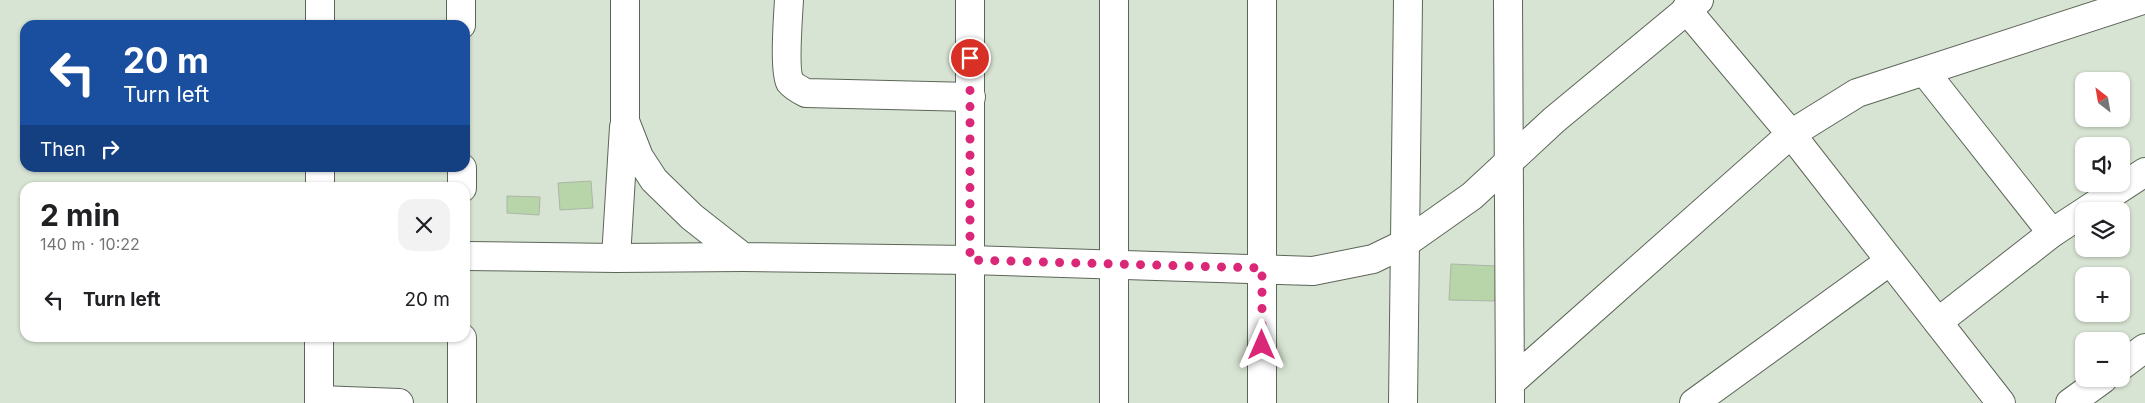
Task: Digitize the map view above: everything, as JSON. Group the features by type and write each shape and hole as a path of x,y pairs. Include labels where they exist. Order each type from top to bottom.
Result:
{"street":[{"path":"320,0 320,20"},
{"path":"461,0 461,20"},
{"path":"616,258 625,121 625,0"},
{"path":"789,0 788,68 790,81 796,88 806,94 971,97"},
{"path":"970,0 970,403"},
{"path":"1114,0 1114,403"},
{"path":"1262,0 1262,403"},
{"path":"1403,403 1408,0"},
{"path":"1508,0 1510,393"},
{"path":"1510,393 1791,134 1857,93 2143,0"},
{"path":"470,256 970,260 1313,271 1373,258 1404,244 1472,196 1508,162 1692,4 2001,403"},
{"path":"1925,72 2052,233"},
{"path":"625,121 639,157 654,180 692,217 743,257"},
{"path":"1938,322 2052,233 2145,172"},
{"path":"1697,400 1890,261"},
{"path":"319,342 319,401 399,403"},
{"path":"462,342 462,403"},
{"path":"2130,359 2145,348"},
{"path":"2070,403 2092,387"}],"building":[{"path":"591,181 593,208 560,210 558,183"},
{"path":"507,196 540,197 539,215 507,213"},
{"path":"1451,264 1496,266 1495,301 1449,300"}],"route":[{"path":"970,58 970,260 1262,268 1262,345"}]}
